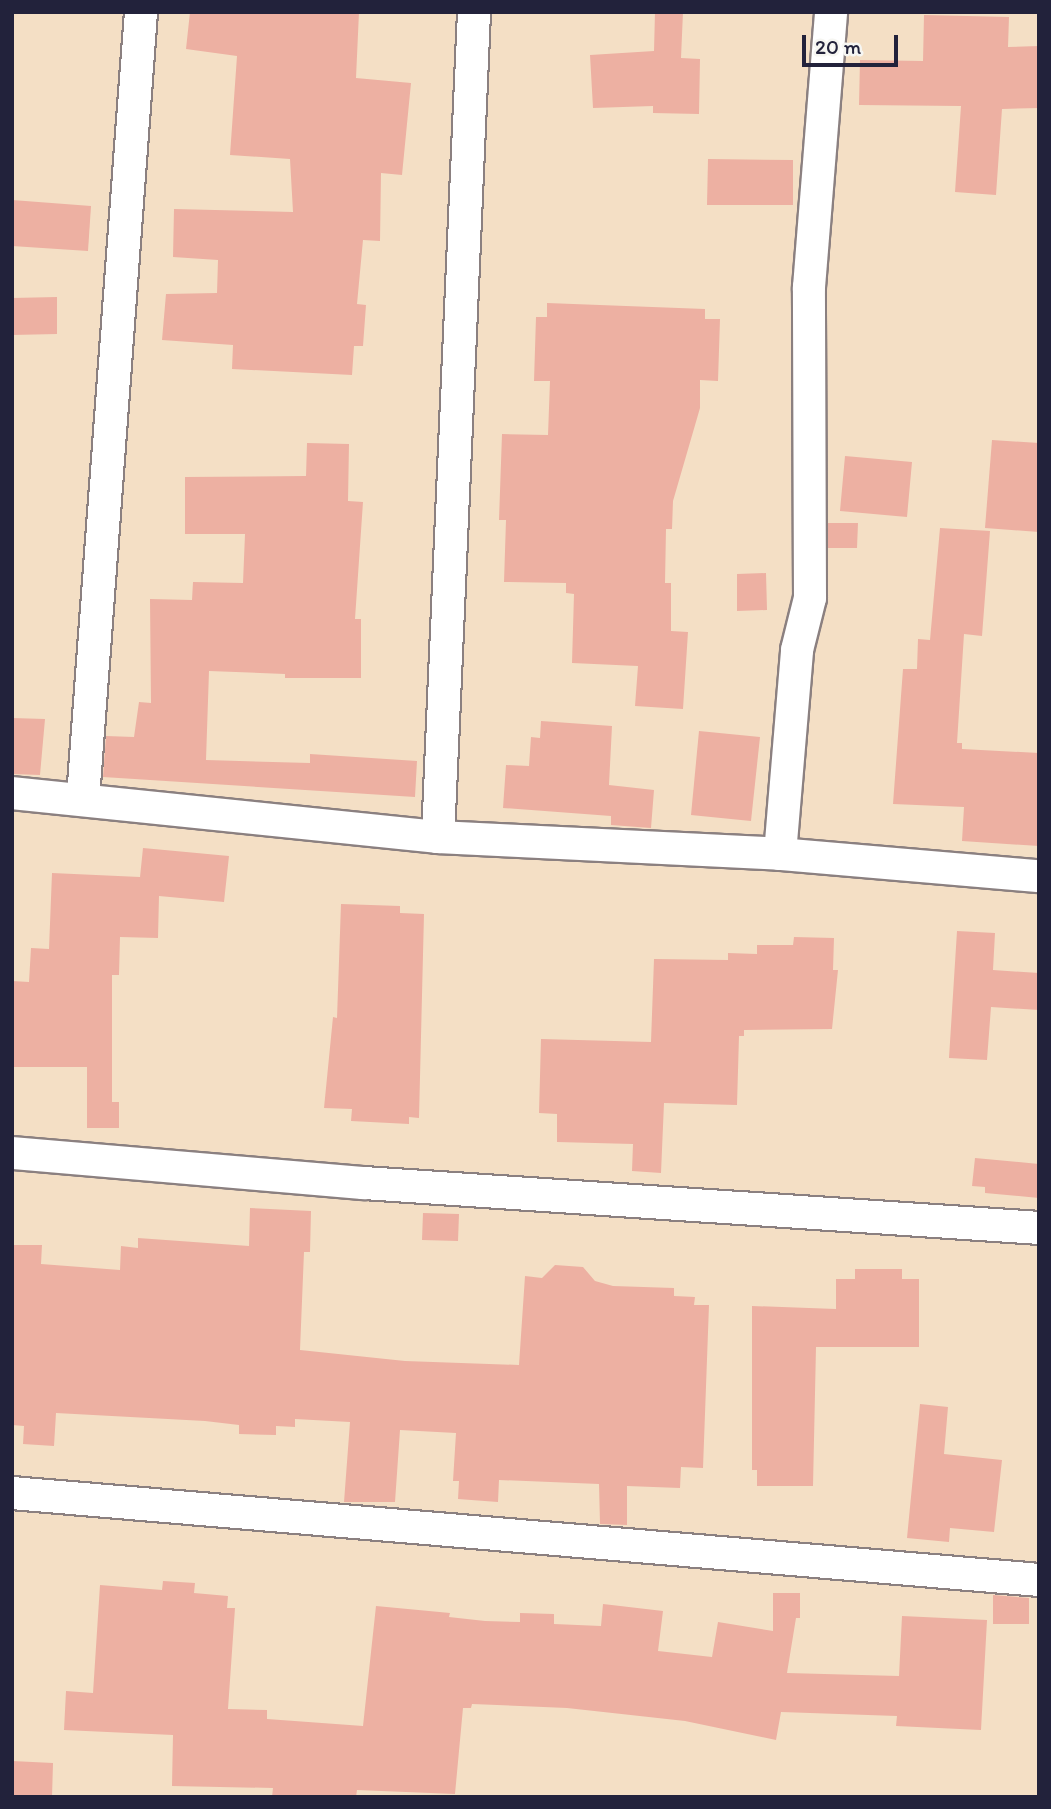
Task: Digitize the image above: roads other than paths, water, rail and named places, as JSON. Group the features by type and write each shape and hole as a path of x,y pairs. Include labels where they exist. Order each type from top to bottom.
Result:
{"street":[{"path":"83,798 141,12"},
{"path":"438,837 474,12"},
{"path":"780,853 797,650 810,598 809,287 831,12"},
{"path":"12,793 83,798 438,837 780,853 1039,876"},
{"path":"12,1153 364,1183 1039,1228"},
{"path":"12,1493 1039,1580"}]}
